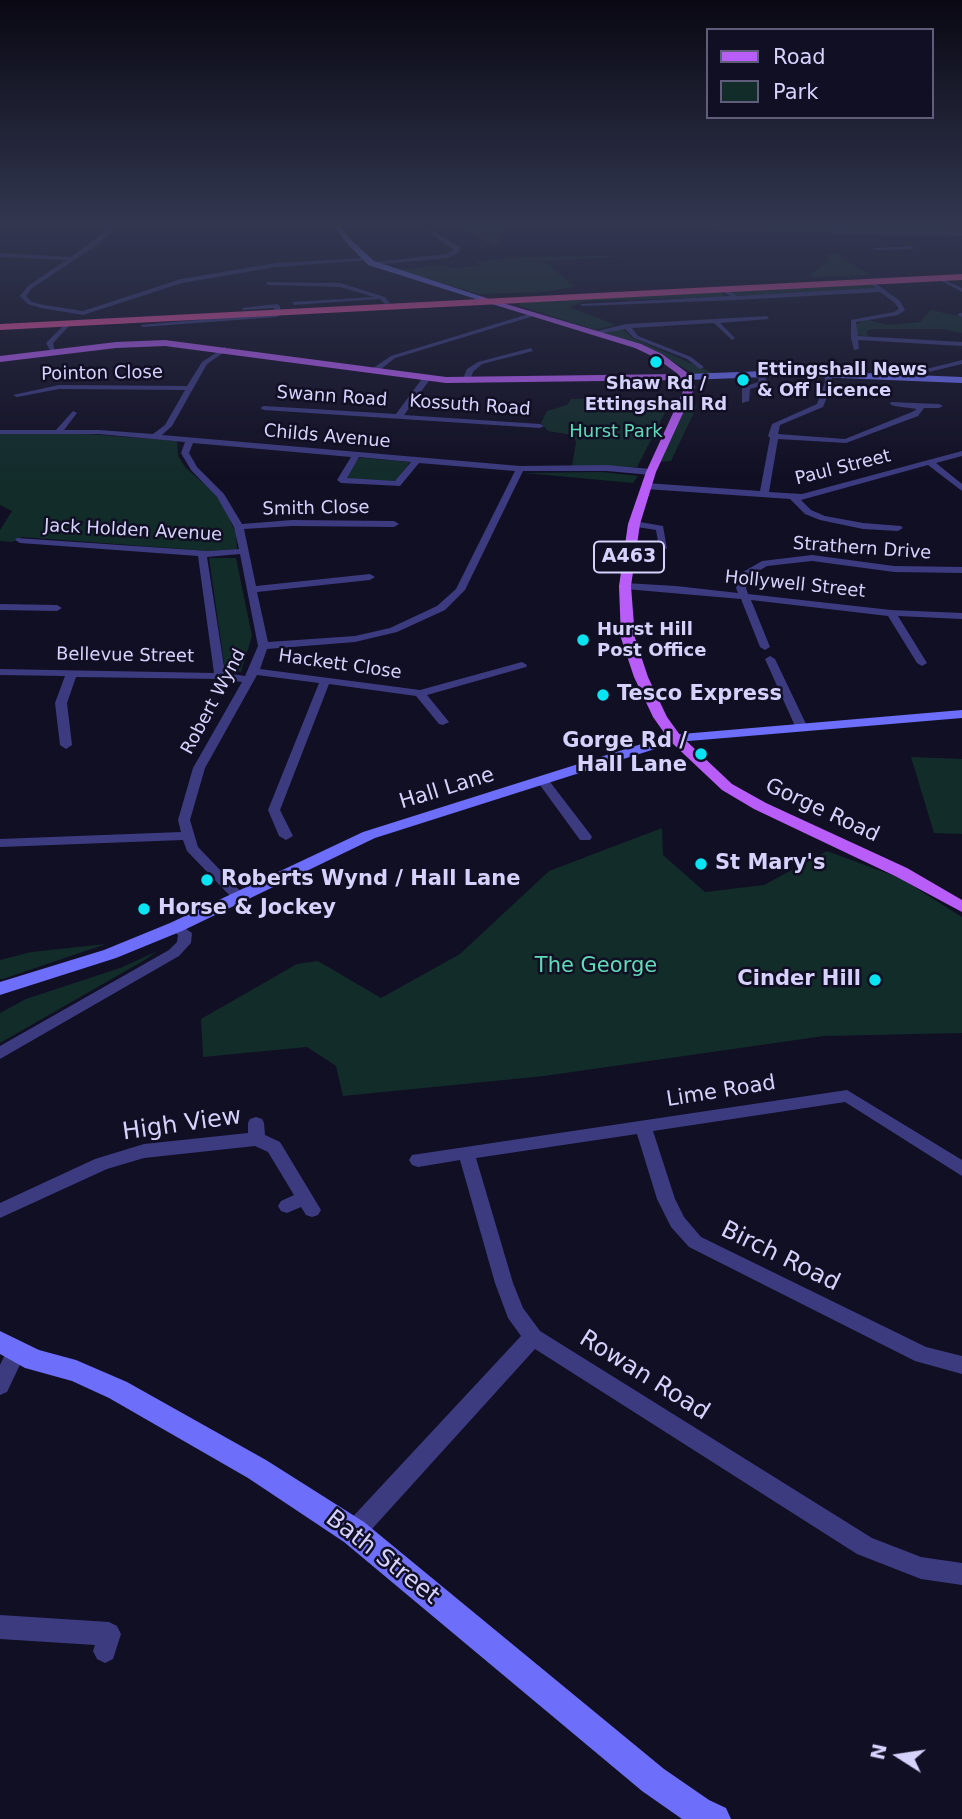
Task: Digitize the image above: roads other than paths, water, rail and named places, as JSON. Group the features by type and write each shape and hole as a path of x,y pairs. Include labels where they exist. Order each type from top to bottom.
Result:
{"highway":[{"path":"0,324 259,311"},
{"path":"0,324 262,311"}],"main road":[{"path":"530,311 651,352 687,377"},
{"path":"0,359 54,351 150,343 225,349 427,378 466,380 687,377"},
{"name":"A463","path":"674,738 641,677 628,638 625,586 634,523 651,472 690,387 687,377"},
{"name":"Gorge Road","path":"674,738 727,787 760,806 901,872 962,908"}],"street":[{"path":"65,311 77,313 95,311"},
{"path":"142,326 270,317 276,316 277,311"},
{"path":"856,349 853,321 901,311"},
{"path":"373,371 397,356 535,314"},
{"path":"592,333 626,327 767,318"},
{"path":"54,351 49,343 70,322"},
{"path":"716,322 732,338"},
{"path":"626,327 636,337 689,358 700,367"},
{"path":"854,338 962,344"},
{"path":"156,436 168,426 204,363 225,349"},
{"path":"466,380 470,371 480,363 532,350"},
{"path":"900,377 962,362"},
{"path":"745,401 746,387 763,384 761,373"},
{"path":"687,377 761,373 962,380"},
{"path":"764,496 772,436 780,421 820,405 829,382 827,374"},
{"path":"398,417 427,378"},
{"name":"Pointon Close","path":"17,395 59,387 188,388"},
{"path":"894,404 939,406"},
{"path":"772,436 846,441 915,414 921,409 919,405"},
{"name":"Swann Road","path":"264,408 398,417"},
{"path":"59,431 73,413"},
{"name":"Kossuth Road","path":"398,417 540,426"},
{"name":"Childs Avenue","path":"0,432 59,431 156,436 520,469 607,468 651,472"},
{"name":"Robert Wynd","path":"188,836 184,820 198,768 251,675 263,646 239,527 221,496 194,468 185,453 190,440"},
{"name":"Paul Street","path":"646,486 794,498 962,453"},
{"path":"356,455 341,480 397,485 416,461"},
{"path":"930,462 962,488"},
{"path":"263,646 355,639 393,630 441,608 460,590 520,469"},
{"path":"794,498 802,507 823,518 863,526 899,529"},
{"name":"Smith Close","path":"239,527 292,523 394,524"},
{"path":"634,523 660,528 664,547"},
{"name":"Jack Holden Avenue","path":"20,540 202,554 245,551"},
{"path":"202,554 220,676"},
{"name":"Strathern Drive","path":"744,596 741,587 746,573 779,559 812,558 894,569 962,570"},
{"path":"253,589 370,577"},
{"name":"Hollywell Street","path":"625,586 891,613 962,616"},
{"path":"744,596 801,726"},
{"path":"0,607 57,608"},
{"path":"891,613 922,663"},
{"name":"Hackett Close","path":"251,675 326,679 421,693 522,665"},
{"name":"Bellevue Street","path":"0,672 251,675"},
{"path":"66,745 61,703 72,672"},
{"path":"286,836 274,810 326,679"},
{"name":"Hackett Close","path":"421,693 443,722"},
{"name":"Hall Lane","path":"0,989 110,954 176,927 369,835 674,738 962,714"},
{"path":"543,780 585,837"},
{"path":"0,843 188,836 192,848 238,896"},
{"path":"0,1054 174,953 184,943 185,933 176,927"},
{"name":"Lime Road","path":"418,1160 847,1096 962,1169"},
{"name":"Birch Road","path":"643,1127 666,1199 677,1222 695,1242 922,1354 962,1365"},
{"name":"High View","path":"0,1211 101,1164 144,1151 257,1131 274,1147 301,1205"},
{"path":"354,1532 533,1338 515,1312 504,1283 466,1153"},
{"name":"Rowan Road","path":"533,1338 865,1546 921,1568 962,1574"},
{"path":"0,1386 8,1347"},
{"name":"Bath Street","path":"8,1347 76,1371 118,1390 257,1469 354,1532 653,1780 698,1811 715,1819"},
{"path":"0,1627 108,1634 105,1651"}],"place":[{"name":"Shaw Rd / Ettingshall Rd","path":"656,362"},
{"name":"Ettingshall News & Off Licence","path":"743,380"},
{"name":"Hurst Hill Post Office","path":"583,640"},
{"name":"Tesco Express","path":"603,695"},
{"name":"Gorge Rd / Hall Lane","path":"701,754"},
{"name":"St Mary's","path":"701,864"},
{"name":"Roberts Wynd / Hall Lane","path":"207,880"},
{"name":"Horse & Jockey","path":"144,909"},
{"name":"Cinder Hill","path":"875,980"}],"park label":[{"name":"Hurst Park","path":"616,432"},
{"name":"The George","path":"596,967"}]}
